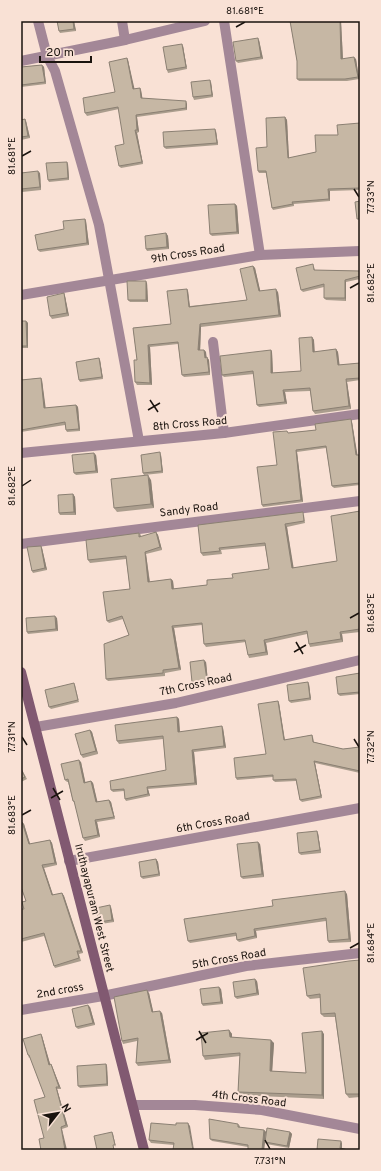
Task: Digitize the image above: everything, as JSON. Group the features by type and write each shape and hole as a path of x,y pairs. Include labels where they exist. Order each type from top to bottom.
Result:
{"main road":[{"name":"Iruthayapuram West Street","path":"21,672 103,996 134,1105 144,1150"}],"street":[{"path":"38,21 47,56 55,71 99,225 139,441"},
{"path":"122,21 124,40"},
{"path":"21,61 124,40 205,21"},
{"path":"224,21 260,255"},
{"name":"9th Cross Road","path":"21,294 260,255 360,251"},
{"path":"213,342 224,433"},
{"name":"8th Cross Road","path":"21,453 224,433 360,414"},
{"name":"Sandy Road","path":"21,544 360,501"},
{"name":"7th Cross Road","path":"36,727 176,703 360,660"},
{"name":"6th Cross Road","path":"70,861 360,808"},
{"name":"5th Cross Road","path":"103,996 246,966 360,953"},
{"name":"2nd cross","path":"21,1010 103,996"},
{"name":"4th Cross Road","path":"134,1105 195,1105 262,1110 360,1129"}],"building":[{"path":"57,21 73,21 74,29 59,31"},
{"path":"290,21 340,21 341,59 354,57 358,77 345,79 297,79 297,61"},
{"path":"258,38 261,57 236,61 233,42"},
{"path":"182,44 186,67 167,70 163,47"},
{"path":"127,58 133,89 140,88 141,98 186,101 186,108 136,115 137,130 135,130 142,162 119,166 115,146 124,144 118,107 85,113 83,98 115,92 109,62"},
{"path":"42,65 45,82 21,85 21,67"},
{"path":"210,80 212,95 193,97 191,82"},
{"path":"285,117 288,158 316,152 315,135 338,135 337,125 360,123 360,188 328,189 329,199 292,202 293,204 272,208 266,171 258,171 256,148 267,147 266,118"},
{"path":"25,119 28,136 21,137 21,120"},
{"path":"215,129 217,143 164,147 163,132"},
{"path":"67,162 68,178 48,180 46,163"},
{"path":"38,171 40,187 21,189 21,173"},
{"path":"360,201 360,219 357,219 355,202"},
{"path":"235,204 237,232 210,234 208,205"},
{"path":"85,219 87,243 38,250 35,235 64,229 63,221"},
{"path":"166,233 167,247 146,249 145,236"},
{"path":"313,264 314,270 360,271 360,276 345,280 345,298 324,298 324,284 301,290 296,268"},
{"path":"253,266 259,291 276,289 279,315 200,324 198,350 204,350 205,358 207,357 209,372 182,375 178,342 148,345 150,383 135,382 134,360 137,360 133,328 171,324 167,291 187,289 189,307 247,300 240,269"},
{"path":"127,281 146,281 146,300 128,300"},
{"path":"64,293 67,313 50,316 47,297"},
{"path":"21,321 26,321 27,346 21,346"},
{"path":"312,337 313,352 336,349 338,365 360,363 360,378 346,379 349,406 313,411 310,388 283,390 285,402 257,405 253,371 222,375 220,356 271,350 271,373 301,371 299,338"},
{"path":"99,358 102,377 79,380 76,362"},
{"path":"41,378 44,408 76,405 79,429 66,430 65,422 21,430 21,380"},
{"path":"351,419 356,455 360,455 360,483 332,486 326,446 296,450 301,500 262,505 257,467 277,465 273,432 287,431 288,433 316,430 315,424"},
{"path":"160,452 162,471 143,473 141,455"},
{"path":"94,453 96,471 74,473 72,455"},
{"path":"148,475 151,504 114,508 111,479"},
{"path":"73,494 74,512 59,513 58,495"},
{"path":"360,511 360,629 340,632 341,639 309,644 307,631 264,640 266,652 248,655 245,640 204,644 202,623 172,626 179,668 163,670 163,673 106,679 104,644 129,635 122,616 107,621 103,592 130,589 126,556 88,560 86,540 139,533 139,537 156,532 160,547 145,552 148,582 171,579 172,589 207,585 207,580 233,578 232,574 269,569 265,543 219,548 220,551 201,553 198,525 303,512 304,521 285,524 292,568 337,561 331,516"},
{"path":"41,546 45,568 32,571 27,547"},
{"path":"55,616 56,629 27,632 26,618"},
{"path":"204,660 207,680 192,682 190,662"},
{"path":"360,673 360,692 338,694 336,677"},
{"path":"308,682 310,698 289,701 287,685"},
{"path":"74,683 78,700 49,707 45,690"},
{"path":"278,701 284,740 312,735 313,742 343,749 360,747 360,771 314,761 321,796 300,800 296,779 273,780 273,775 236,778 234,758 266,754 258,704"},
{"path":"177,717 178,732 222,726 224,746 192,750 195,783 147,787 148,794 125,799 124,789 111,790 110,781 166,770 163,736 117,741 115,725"},
{"path":"90,730 96,751 81,755 75,734"},
{"path":"79,760 84,783 91,781 96,802 109,800 114,817 95,820 98,835 83,838 68,779 65,780 61,764"},
{"path":"21,769 25,777 21,779"},
{"path":"21,822 29,844 50,840 55,863 42,865 52,895 62,893 81,951 77,951 79,958 54,966 44,933 21,939 21,909 24,909 22,902 26,901 21,887"},
{"path":"317,831 320,850 299,853 297,833"},
{"path":"258,842 262,874 241,877 237,844"},
{"path":"156,859 159,874 141,877 139,862"},
{"path":"345,891 349,939 328,941 326,918 254,929 255,936 237,940 236,933 188,941 184,919 273,906 272,900"},
{"path":"110,905 112,920 99,922 96,908"},
{"path":"360,960 360,1094 346,1094 335,1013 321,1014 320,994 307,996 303,968"},
{"path":"255,979 257,993 235,997 233,982"},
{"path":"219,987 221,1002 202,1004 200,989"},
{"path":"147,990 152,1012 160,1011 169,1060 136,1063 138,1038 122,1041 114,997"},
{"path":"88,1005 93,1023 76,1027 72,1009"},
{"path":"229,1030 230,1037 271,1040 270,1071 306,1073 302,1033 322,1031 322,1095 238,1092 240,1053 203,1056 201,1033"},
{"path":"41,1034 49,1065 51,1064 59,1087 56,1087 66,1125 61,1127 65,1150 41,1150 39,1139 44,1138 34,1100 45,1097 23,1039"},
{"path":"106,1064 107,1084 78,1086 77,1066"},
{"path":"209,1119 238,1124 238,1127 264,1130 262,1150 248,1150 248,1145 210,1139"},
{"path":"151,1123 176,1125 176,1123 188,1123 193,1150 173,1150 174,1143 149,1140"},
{"path":"267,1128 290,1132 287,1146 265,1142"},
{"path":"112,1132 115,1145 113,1145 114,1150 97,1150 94,1136"},
{"path":"318,1139 341,1141 340,1148 348,1150 317,1150"}]}
